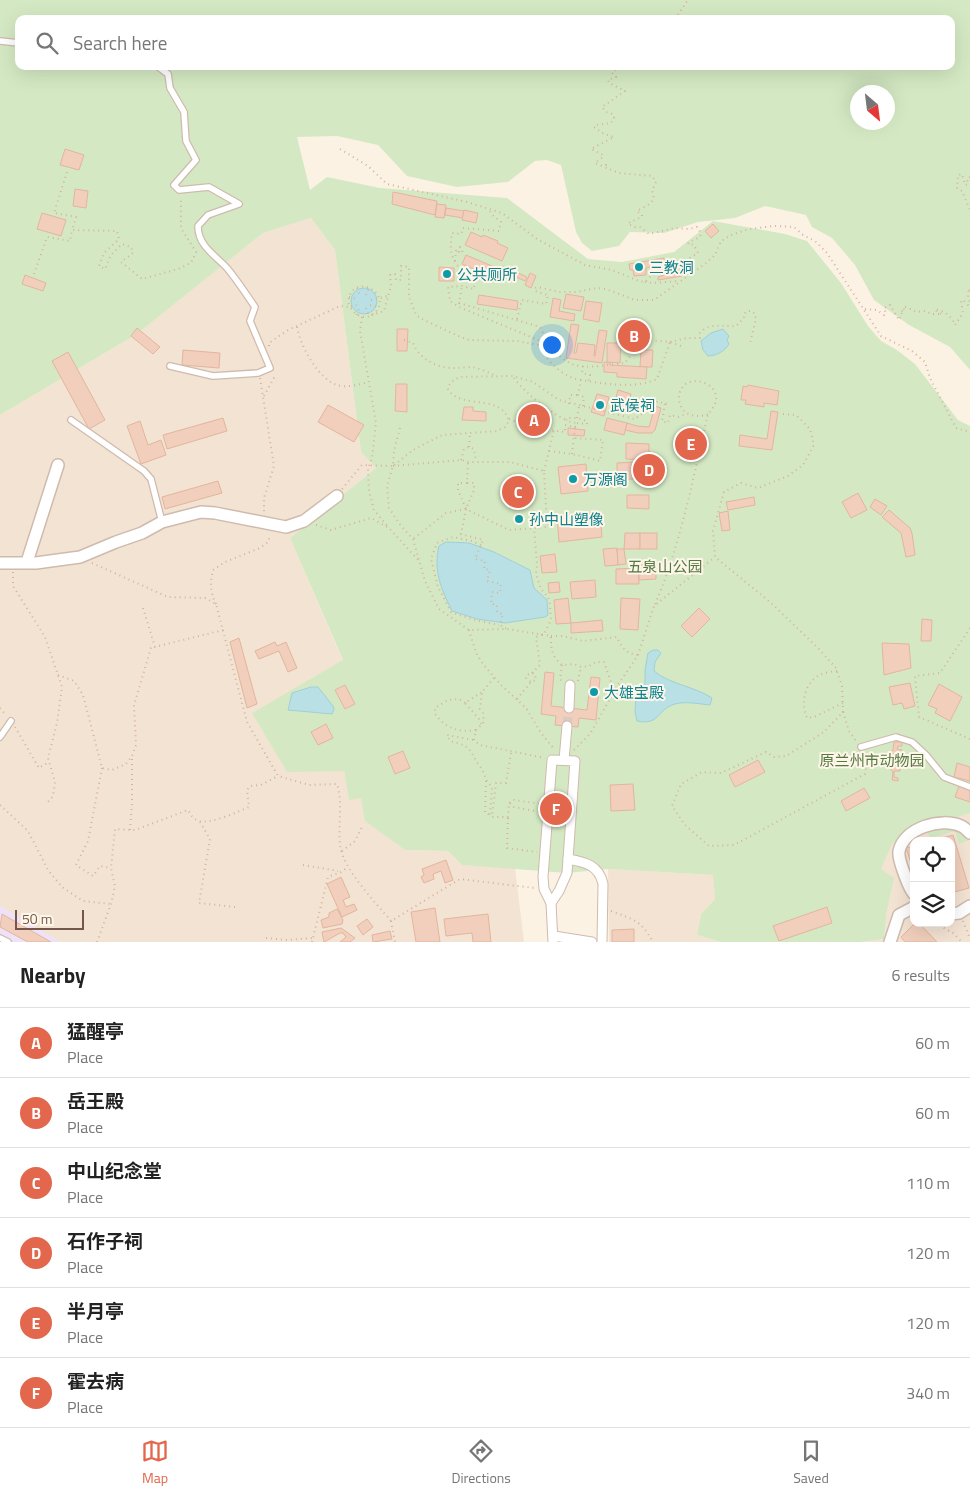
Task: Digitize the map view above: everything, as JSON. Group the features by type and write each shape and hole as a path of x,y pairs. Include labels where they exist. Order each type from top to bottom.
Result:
{"street":[{"path":"27,562 58,466"},
{"path":"0,563 80,557 142,533 162,522 201,512 223,514 286,526 304,521 337,496"},
{"path":"569,708 570,685"},
{"path":"564,760 567,726"},
{"path":"551,903 567,873 575,761 552,760 544,853 544,889 551,903 553,939 592,942"},
{"path":"910,886 899,853 902,842 912,833 924,826 944,824 961,826 970,833"},
{"path":"568,859 581,861 594,868 601,875 603,884 602,942"},
{"path":"955,913 970,906"},
{"path":"890,942 899,915 909,910"}],"lane":[{"path":"0,41 15,43"},
{"path":"162,70 168,74 170,88 184,112 186,141 196,160 174,186 179,190 209,187 239,204 208,215 198,226 198,234 209,253 226,268 256,307 250,321 270,368 258,373 213,376 170,366"},
{"path":"71,420 144,471 151,479 162,522"},
{"path":"0,737 11,721"},
{"path":"861,747 896,737 912,742 926,755 944,777 970,787"},
{"path":"0,938 8,942"}],"path":[{"path":"678,15 688,0"},
{"path":"615,70 612,73 616,77 608,80 608,83 625,91 602,107 606,112 613,114 614,118 611,123 594,127 614,138 591,149 603,155 594,163 602,166 606,165 604,167 619,172 642,174 652,176 655,179 656,182 652,191 654,195 653,201 649,206 637,211 642,217 628,224 640,227 649,234 675,228 689,229 694,226 697,227 700,233 700,237 688,244 694,245 698,253 670,269 652,275 645,282"},
{"path":"340,149 368,166 387,184 489,208 502,213 537,239 585,265 612,270 639,281 654,283 680,281"},
{"path":"34,274 47,237 70,241 76,217 54,213 67,172"},
{"path":"970,177 967,179 968,184 965,184 962,174 958,175 956,180 957,188 962,191 970,210"},
{"path":"72,230 117,230 119,238 104,253 99,266 104,269 111,255 122,244 131,247 133,253 121,262 142,279 178,269 191,263 196,252 181,228 179,190"},
{"path":"489,208 492,214 501,222 499,231 463,228 461,234 452,233 452,257 455,264 475,278 474,289 462,286 448,287 450,301 543,342 572,364 583,366 625,363 634,351 647,346 649,340 670,342 681,346"},
{"path":"518,319 522,300 546,304 548,295 535,291 535,288 538,287 559,292 576,292 596,288 606,289 636,300 654,300 705,264 715,255 721,242 731,235 749,229 774,226 794,227 803,236 815,241 827,253 881,336 912,351 925,362 930,378 956,428 970,432"},
{"path":"455,264 456,251 460,247 459,252 462,253 463,248"},
{"path":"372,315 378,307 379,298 375,291 363,286 357,288 349,297 350,307 356,315 362,317 372,315 384,311 391,286 390,275 395,274 396,280 401,280 401,266 409,266 409,298 416,315 456,336 469,340 517,341 538,345 553,364 575,380 640,384 657,379 670,342"},
{"path":"459,305 462,286"},
{"path":"366,295 369,287"},
{"path":"357,288 360,295"},
{"path":"970,290 968,288 970,303"},
{"path":"371,300 389,296"},
{"path":"349,297 357,299"},
{"path":"864,309 877,310 884,315 886,312 884,308 890,305 900,320 902,314 900,311 905,312 903,308 907,307 916,312 926,311 931,314 942,314 935,309 946,314 953,320 955,325 963,313 961,301 963,300 970,307"},
{"path":"459,305 518,319 540,327 544,335 543,342 546,355"},
{"path":"273,340 288,330 340,306 358,306 356,315"},
{"path":"370,306 378,307"},
{"path":"366,308 368,314 372,315"},
{"path":"670,342 687,338 700,338 702,330 712,326 736,326 744,318 744,314 747,311 752,311 756,314 756,319 750,343"},
{"path":"362,317 360,331 376,423 372,458 368,469 369,490 374,510 420,563"},
{"path":"297,327 311,359 322,376 337,385 356,385 368,382"},
{"path":"404,340 413,343 422,357 440,366 453,368 470,367 496,376"},
{"path":"583,366 582,374 590,374 588,382"},
{"path":"513,376 520,386 535,399 566,420 587,424 587,421 577,418 567,418 566,420"},
{"path":"575,427 565,425 564,432 528,427 509,419 501,408 456,397 450,394 448,389 453,380 460,378 513,376 533,382 559,400 569,404 635,419 658,401 665,404 670,402"},
{"path":"260,379 274,466 264,498 264,512 270,534 268,542 260,548 225,562 213,570 210,581 212,596 224,630 247,722 278,776 309,785 337,784 340,795 340,847 348,867 391,921 395,942"},
{"path":"578,396 581,380"},
{"path":"698,380 706,382 712,387 716,394 716,401 714,408 708,414 701,417 693,417 686,414 679,400 684,386 698,380"},
{"path":"569,404 570,395 578,396 584,397 583,406"},
{"path":"665,404 662,421 668,423 670,415 679,417 686,414"},
{"path":"577,418 579,405"},
{"path":"469,630 476,653 501,685 526,708 541,733 564,760 590,734 614,691 638,656 654,606 670,566 708,414"},
{"path":"783,414 796,415 810,429 814,445 803,465 788,476 758,488 741,483 724,492 714,531 715,557 770,602 818,648 837,671 842,686 843,712 849,731 868,757 865,774 734,845 709,846 685,825 672,806 681,784 702,772 721,773 766,752 774,757 786,756 824,732 843,712"},
{"path":"393,466 413,450 442,435 497,431 505,427 509,419"},
{"path":"572,454 576,423"},
{"path":"400,428 387,486 389,508 413,540 425,581 439,609 469,630 507,629 562,636 583,641 617,637 621,648 638,656"},
{"path":"413,540 446,513 466,509 509,530 548,527 544,471 554,430"},
{"path":"469,447 470,433"},
{"path":"549,451 600,461 604,440 575,438"},
{"path":"460,460 464,449 469,447"},
{"path":"469,447 474,449 476,461"},
{"path":"678,447 700,447"},
{"path":"337,496 362,465 369,464 393,466 460,460 468,462 510,462 544,471"},
{"path":"467,483 468,462"},
{"path":"466,509 458,490 458,483 474,483 474,490 466,509 461,534 483,540 475,559 485,561 484,568 490,570 487,581 501,584 500,593 492,592 491,604 497,605 497,612 503,614 500,625"},
{"path":"304,521 331,530 371,518 389,528"},
{"path":"530,682 526,678 527,675 532,673 540,664 536,637 544,634 551,620 550,604 541,589 536,574 534,528"},
{"path":"481,546 472,541 453,537 437,543 431,559 438,587 451,612 474,620 500,625 507,629"},
{"path":"80,557 168,597 205,598 216,604"},
{"path":"654,606 715,557"},
{"path":"13,562 12,586 45,637 62,687 57,723 48,758 55,782 53,796 47,803"},
{"path":"143,608 155,647"},
{"path":"970,628 940,673 915,676 919,717 970,739"},
{"path":"102,768 112,770 126,764 132,756 136,745 134,705 151,648 224,630"},
{"path":"551,636 551,651 562,665 574,664 581,666 604,662 614,691"},
{"path":"562,665 560,680 570,685 579,681 581,666"},
{"path":"837,671 823,673 812,680 805,691 803,709 807,718 814,717 843,703"},
{"path":"517,699 530,682 536,680 535,674 532,673"},
{"path":"58,675 74,681 83,695 102,768 88,840 76,865 93,876 100,866 111,868"},
{"path":"465,703 482,692 494,677"},
{"path":"474,740 476,730 484,722 483,713 480,709 482,692"},
{"path":"476,730 448,728 435,714 436,708 448,700 459,699 465,703 481,724"},
{"path":"0,708 11,721 39,768 49,762"},
{"path":"512,752 506,783 496,783 490,815 485,813 486,781 482,770 471,750 464,745 450,741 447,735 474,740 480,745 552,760"},
{"path":"130,830 132,756"},
{"path":"97,942 111,904 115,886 111,868 115,829 135,830 188,810 193,818 200,821 229,815 249,807 247,790 250,786 261,785 278,776"},
{"path":"486,781 492,787 492,817 508,817"},
{"path":"509,803 514,800 548,810"},
{"path":"509,803 514,807 548,810"},
{"path":"509,803 507,848 544,853"},
{"path":"0,805 28,831 48,870 62,887 83,901 111,904"},
{"path":"200,821 210,839 200,903 235,907"},
{"path":"342,851 355,841 363,825"},
{"path":"303,865 341,872"},
{"path":"312,942 328,877 348,867"},
{"path":"391,921 460,879 544,889"},
{"path":"610,910 631,917 641,924 653,942"},
{"path":"955,913 967,928 970,939"},
{"path":"943,927 953,932 962,942"},
{"path":"266,938 287,940 313,938"}],"shaded area":[{"path":"311,218 335,250 361,452 376,468 290,538 343,661 252,713 344,771 349,799 361,798 405,850 448,851 462,865 515,868 524,942 0,942 0,415 137,334 263,233"},
{"path":"970,813 970,942 861,942 884,939 887,910 881,869 892,843 922,820 947,821"},
{"path":"608,869 714,875 715,899 701,914 697,935 721,942 609,942"},
{"path":"0,906 61,942 0,942"}],"green space":[{"name":"五泉山公园","path":"0,0 970,0 970,370 950,347 909,325 874,300 855,265 832,238 812,227 806,215 765,206 735,218 698,222 664,233 630,232 619,246 592,251 582,243 576,232 561,165 547,160 535,161 508,182 457,187 407,176 378,145 337,136 297,137 310,190 327,177 380,188 507,198 588,259 622,262 674,252 713,221 785,234 807,241 841,283 868,326 881,341 897,350 915,364 958,420 970,426 970,813 947,821 922,820 892,844 881,869 894,878 887,910 884,939 861,942 721,942 697,935 701,914 715,899 713,875 608,869 567,873 462,865 448,851 405,850 365,821 361,798 349,800 344,771 287,772 252,713 343,660 290,538 376,468 361,452 335,250 311,218 263,233 137,334 0,415"},
{"path":"954,829 965,833 970,840 959,844 955,831 930,837 927,830"}],"water":[{"path":"364,288 373,292 377,301 373,310 364,314 355,310 351,301 355,292"},
{"path":"723,329 729,336 727,340 729,344 720,353 708,356 703,350 701,341 711,333"},
{"path":"446,542 469,543 494,552 530,570 534,588 547,600 548,615 505,623 477,619 452,611 441,587 437,563 439,546"},
{"path":"658,650 661,653 655,662 654,671 661,676 712,698 710,705 679,703 669,706 650,721 637,721 635,712 636,695 645,683 648,653"},
{"path":"311,687 318,687 333,706 332,714 288,710 292,693"}],"building":[{"path":"65,149 84,155 79,170 60,165"},
{"path":"75,189 88,191 86,208 73,206"},
{"path":"393,192 437,201 435,215 392,204"},
{"path":"437,204 446,205 444,218 435,217"},
{"path":"446,208 464,211 463,218 445,215"},
{"path":"464,210 478,213 476,223 462,220"},
{"path":"42,213 66,220 61,236 37,229"},
{"path":"713,224 719,231 711,238 705,231"},
{"path":"471,232 498,241 497,243 508,248 502,261 465,245"},
{"path":"466,255 499,269 495,278 462,264"},
{"name":"三教洞","path":"664,258 665,269 652,271 651,267 646,268 646,275 634,276 633,270 630,270 629,264"},
{"path":"502,266 527,277 525,281 500,270"},
{"name":"公共厕所","path":"439,267 454,268 454,281 439,281"},
{"path":"681,270 682,276 658,280 658,277"},
{"path":"530,273 536,276 531,288 525,285"},
{"path":"25,275 46,283 43,291 22,284"},
{"path":"566,294 584,297 581,311 563,308"},
{"path":"479,295 518,301 517,310 477,304"},
{"path":"553,298 561,300 559,311 575,314 574,321 550,317"},
{"path":"586,301 602,303 599,322 583,319"},
{"path":"571,324 579,325 574,353 576,353 578,343 595,345 595,356 599,330 607,331 602,363 566,358"},
{"path":"625,327 645,330 642,346 622,343"},
{"path":"137,328 160,347 153,354 131,336"},
{"path":"397,329 408,329 407,351 397,351"},
{"path":"607,343 621,343 620,363 607,362"},
{"path":"183,350 220,353 219,368 182,365"},
{"path":"641,350 653,350 652,367 640,367"},
{"path":"68,352 105,420 89,429 52,361"},
{"path":"604,362 610,363 610,365 647,367 646,379 617,377 617,373 604,372"},
{"path":"396,384 407,384 407,412 395,411"},
{"path":"748,385 779,391 777,405 764,403 764,407 745,404 746,400 741,400 743,386 747,387"},
{"path":"618,390 631,394 626,412 613,409"},
{"name":"武侯祠","path":"597,394 609,397 604,416 591,412"},
{"path":"328,405 364,425 354,442 318,422"},
{"path":"655,406 661,408 655,430 652,433 638,433 625,430 627,423 649,427"},
{"path":"464,407 473,407 473,411 486,412 486,421 462,420"},
{"path":"771,411 778,412 772,450 739,446 740,435 767,439"},
{"path":"529,414 540,416 538,426 528,425"},
{"path":"223,418 227,431 167,449 163,435"},
{"path":"607,418 627,423 624,435 604,430"},
{"path":"140,421 148,445 161,440 166,455 141,464 127,426"},
{"path":"568,428 585,430 584,436 568,435"},
{"path":"684,434 700,435 698,455 682,454"},
{"path":"626,443 649,444 649,460 626,459"},
{"path":"660,461 661,478 638,480 637,462"},
{"path":"635,462 636,479 617,479 617,463"},
{"name":"万源阁","path":"586,464 588,491 561,494 558,467"},
{"path":"218,481 222,493 165,509 162,497"},
{"path":"510,484 526,484 526,499 511,499"},
{"path":"858,493 867,510 851,518 842,502"},
{"path":"627,495 649,495 649,509 627,508"},
{"path":"754,497 755,505 728,510 726,502"},
{"path":"875,499 887,506 881,515 870,507"},
{"path":"889,510 910,528 915,555 906,557 901,533 882,517"},
{"path":"728,511 730,530 722,531 719,513"},
{"path":"600,512 602,537 559,542 557,516"},
{"path":"625,533 640,533 640,549 624,549"},
{"path":"640,533 657,533 657,549 640,549"},
{"path":"617,548 618,565 605,566 603,549"},
{"path":"617,549 624,549 626,564 618,565"},
{"path":"555,554 557,572 542,573 540,556"},
{"path":"639,565 656,565 656,579 639,580"},
{"path":"638,568 639,584 616,584 616,569"},
{"path":"595,580 596,597 572,599 570,582"},
{"path":"559,582 560,592 549,593 548,583"},
{"path":"568,598 571,623 556,624 554,600"},
{"path":"621,598 640,599 638,630 620,629"},
{"path":"699,608 710,619 692,637 681,626"},
{"path":"922,619 932,620 931,641 921,641"},
{"path":"602,620 603,631 571,633 571,623"},
{"path":"239,638 257,704 247,708 230,642"},
{"path":"275,642 277,646 286,642 297,668 288,672 279,651 259,659 255,651"},
{"path":"882,643 909,644 911,668 884,675"},
{"name":"大雄宝殿","path":"545,672 554,673 551,706 587,710 591,677 600,678 596,720 579,718 578,727 555,725 556,716 541,714"},
{"path":"910,683 915,706 904,709 902,703 893,705 889,687"},
{"path":"939,684 962,697 950,721 935,713 937,709 928,705"},
{"path":"345,685 355,704 345,709 335,690"},
{"path":"326,724 333,738 318,745 311,732"},
{"path":"894,742 902,742 902,746 898,746 897,749 902,750 900,771 894,771 894,777 898,778 898,781 892,780 893,772 886,764 887,754 893,750"},
{"path":"403,751 410,768 395,774 388,757"},
{"path":"758,760 765,772 735,787 729,775"},
{"path":"957,763 970,767 970,781 954,777"},
{"path":"633,784 635,810 611,811 610,785"},
{"path":"959,786 970,790 970,802 955,797"},
{"path":"864,788 870,798 846,811 841,801"},
{"path":"955,842 969,888 955,892"},
{"path":"910,847 910,860 906,848"},
{"path":"446,860 453,880 445,883 441,871 433,874 434,879 424,883 421,877 424,875 422,869"},
{"path":"341,877 350,897 343,900 346,907 354,904 357,910 342,917 327,884"},
{"path":"827,907 832,923 779,941 773,926"},
{"path":"435,908 440,942 416,942 411,912"},
{"path":"337,909 343,920 342,924 323,928 321,920 329,917 329,913"},
{"path":"2,914 51,942 28,942 0,927"},
{"path":"488,914 491,942 473,942 472,933 446,936 444,919"},
{"path":"367,919 373,927 363,935 357,926"},
{"path":"911,927 923,927 937,942 905,942 901,937"},
{"path":"341,928 355,938 350,942 340,942 346,937 343,933 340,933 324,942 322,932"},
{"path":"634,929 634,942 612,942 612,930"},
{"path":"390,931 392,939 373,942 372,935"}],"tunnel":[{"path":"567,726 569,708"}],"place":[{"name":"三教洞","path":"639,267"},
{"name":"公共厕所","path":"447,274"},
{"name":"岳王殿","path":"634,336"},
{"name":"武侯祠","path":"600,405"},
{"name":"猛醒亭","path":"534,420"},
{"name":"半月亭","path":"691,444"},
{"name":"石作子祠","path":"649,470"},
{"name":"万源阁","path":"573,479"},
{"name":"中山纪念堂","path":"518,492"},
{"name":"孙中山塑像","path":"519,519"},
{"name":"大雄宝殿","path":"594,692"},
{"name":"霍去病","path":"556,809"}],"park label":[{"name":"原兰州市动物园","path":"872,760"}]}
